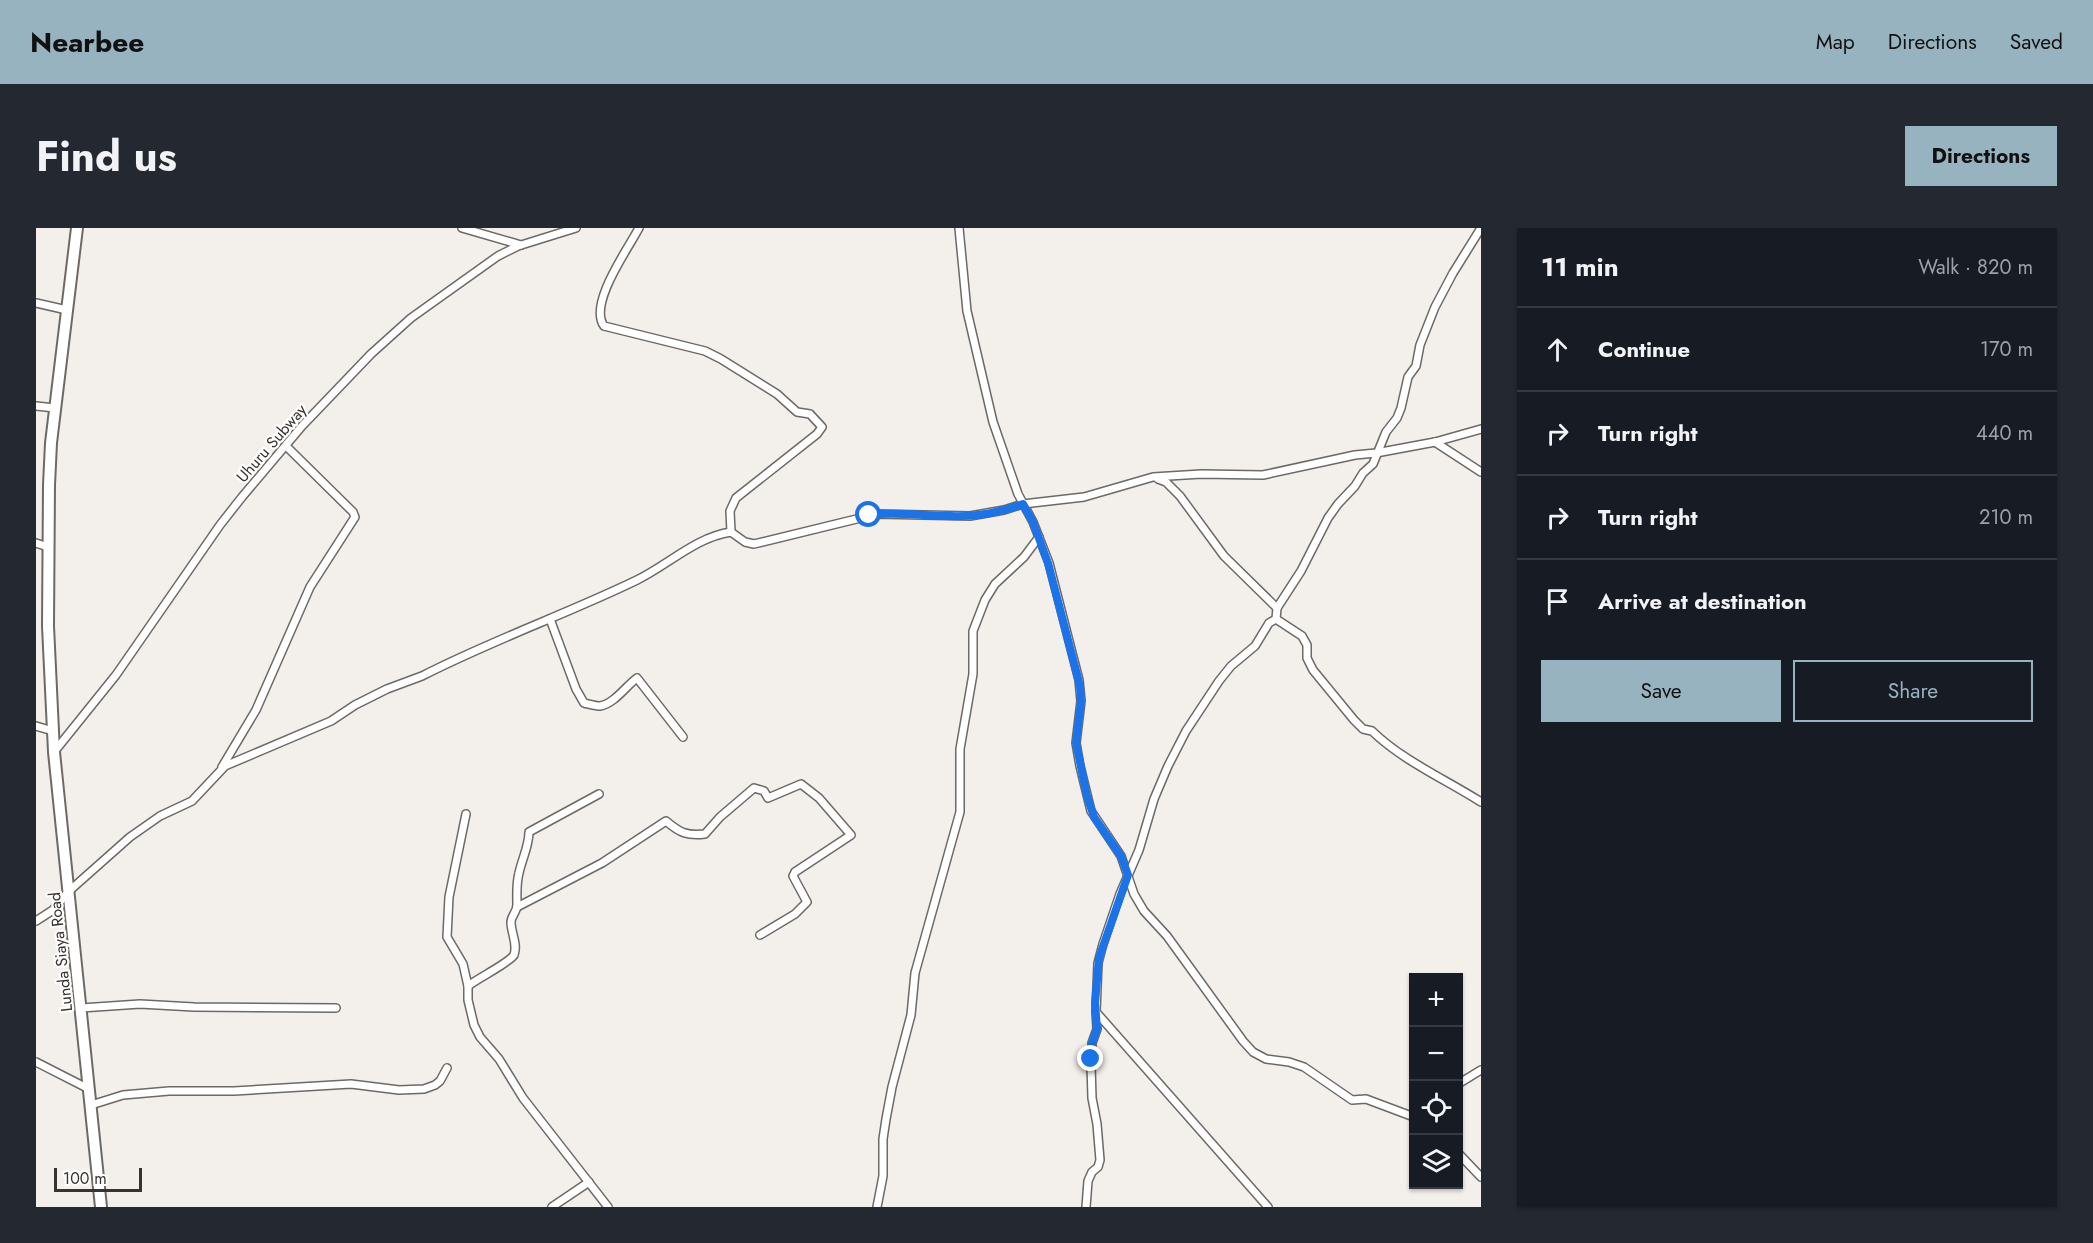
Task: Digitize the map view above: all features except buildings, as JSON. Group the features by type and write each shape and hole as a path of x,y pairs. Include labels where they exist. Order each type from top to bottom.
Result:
{"main road":[{"name":"Lunda Siaya Road","path":"77,228 55,408 49,485 48,626 54,752 101,1207"}],"street":[{"path":"462,228 521,245"},
{"path":"547,238 552,228"},
{"name":"Uhuru Subway","path":"54,752 116,675 220,525 286,446 371,354 398,328 498,256 521,245 576,228"},
{"path":"639,228 602,302 599,317 604,326 713,354 777,394 797,412 810,414 822,427 817,434 736,498 730,511 731,532"},
{"path":"959,228 965,299 993,422 1053,577 1080,686 1081,701 1076,743 1087,796 1094,817 1121,856 1144,911 1167,936 1253,1052 1266,1059 1290,1062 1304,1067 1352,1100 1366,1099 1409,1116"},
{"path":"1276,619 1277,608 1301,572 1328,518 1363,473 1371,467 1386,432 1397,418 1408,377 1416,366 1420,345 1435,307 1481,228"},
{"path":"36,303 67,310"},
{"path":"36,406 55,408"},
{"path":"220,769 331,720 354,705 387,689 422,676 638,580 698,543 720,534 731,532 745,542 754,544 877,514 970,516 1023,504 1076,498 1153,477 1201,474 1263,475 1355,455 1435,442 1481,429"},
{"path":"1435,442 1481,472"},
{"path":"36,921 53,910 68,892 130,837 160,816 192,801 220,769 256,710 310,587 355,517 353,512 286,446"},
{"path":"1153,477 1166,482 1180,496 1224,556 1277,608"},
{"path":"878,1207 883,1176 883,1139 886,1119 911,1015 915,973 960,812 960,749 971,687 973,632 985,600 995,584 1024,557 1039,537"},
{"path":"36,543 48,547"},
{"path":"550,619 576,689 584,703 599,706 615,698 637,678 683,737"},
{"path":"1086,1207 1088,1181 1100,1160 1092,1098 1091,1052 1097,1029 1095,1003 1099,958 1139,850 1156,793 1181,740 1226,672 1255,646 1269,623 1276,619"},
{"path":"1276,619 1302,636 1307,645 1306,658 1313,670 1341,707 1363,729 1372,731 1433,776 1463,790 1481,802"},
{"path":"36,726 53,732"},
{"path":"517,907 602,863 666,821 676,830 690,836 705,834 720,817 754,788 764,791 768,798 801,784 819,798 851,835 795,872 793,876 807,903 795,914 760,935"},
{"path":"468,986 512,957 515,945 511,920 517,907 518,879 529,832 599,794"},
{"path":"466,813 449,897 447,937 463,964 474,1025 480,1037 499,1059 523,1098 608,1207"},
{"path":"81,1008 140,1004 194,1007 336,1008"},
{"path":"1096,1012 1268,1207"},
{"path":"36,1062 89,1089"},
{"path":"91,1106 123,1095 169,1091 351,1084 399,1090 424,1089 440,1081 447,1068"},
{"path":"1463,1081 1481,1070"},
{"path":"1404,1114 1409,1113"},
{"path":"1463,1158 1481,1177"},
{"path":"552,1207 589,1182"}],"route":[{"path":"869,515 896,513 970,516 1023,504 1038,533 1053,577 1080,686 1081,701 1076,743 1087,796 1094,817 1121,856 1128,875 1099,958 1095,1003 1097,1029 1092,1043 1091,1059"}]}
